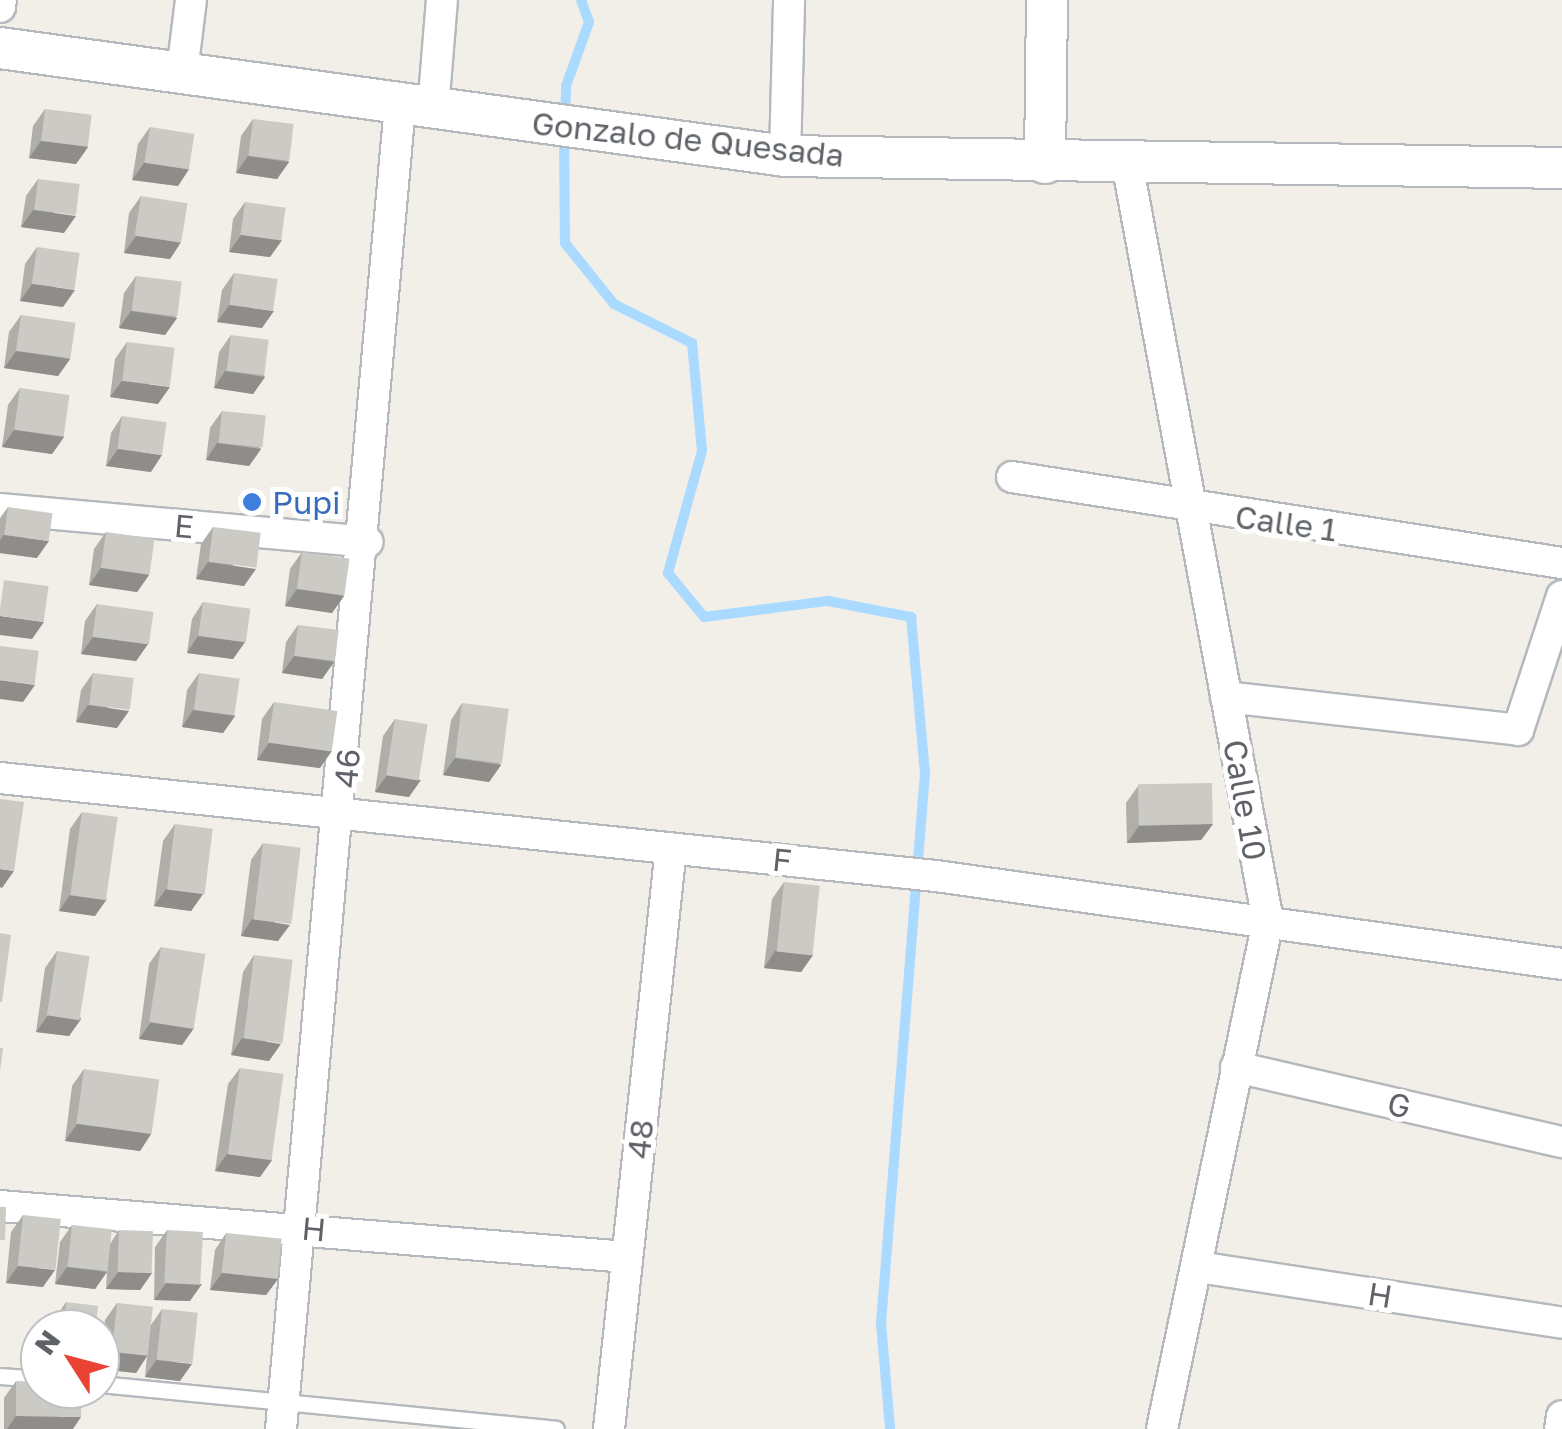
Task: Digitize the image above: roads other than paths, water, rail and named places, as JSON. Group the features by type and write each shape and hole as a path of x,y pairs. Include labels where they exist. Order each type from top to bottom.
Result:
{"street":[{"path":"182,72 191,0"},
{"name":"46","path":"282,1415 297,1227 417,108 442,0"},
{"path":"785,156 789,0"},
{"path":"1046,163 1047,0"},
{"name":"Gonzalo de Quesada","path":"0,48 785,156 1128,168 1562,168"},
{"name":"Calle 10","path":"1128,168 1268,921 1162,1429"},
{"name":"Calle 1","path":"1012,477 1192,510 1562,563"},
{"name":"E","path":"0,509 368,542"},
{"path":"1226,697 1518,730 1562,596"},
{"name":"F","path":"0,778 671,848 1268,921 1562,964"},
{"name":"48","path":"609,1429 671,848"},
{"name":"G","path":"1236,1067 1562,1142"},
{"name":"H","path":"0,1206 297,1227 627,1257"},
{"name":"H","path":"1198,1267 1562,1324"},
{"path":"1560,1429 1562,1416"}],"lane":[{"path":"120,1387 282,1415 556,1429"}],"waterway":[{"path":"565,119 566,86 589,22 581,0"},
{"path":"564,136 565,243 614,304 692,343 702,451 668,573 704,617 828,601 911,617 925,773 881,1323 890,1429"}],"place":[{"name":"Pupi","path":"252,502"}]}
